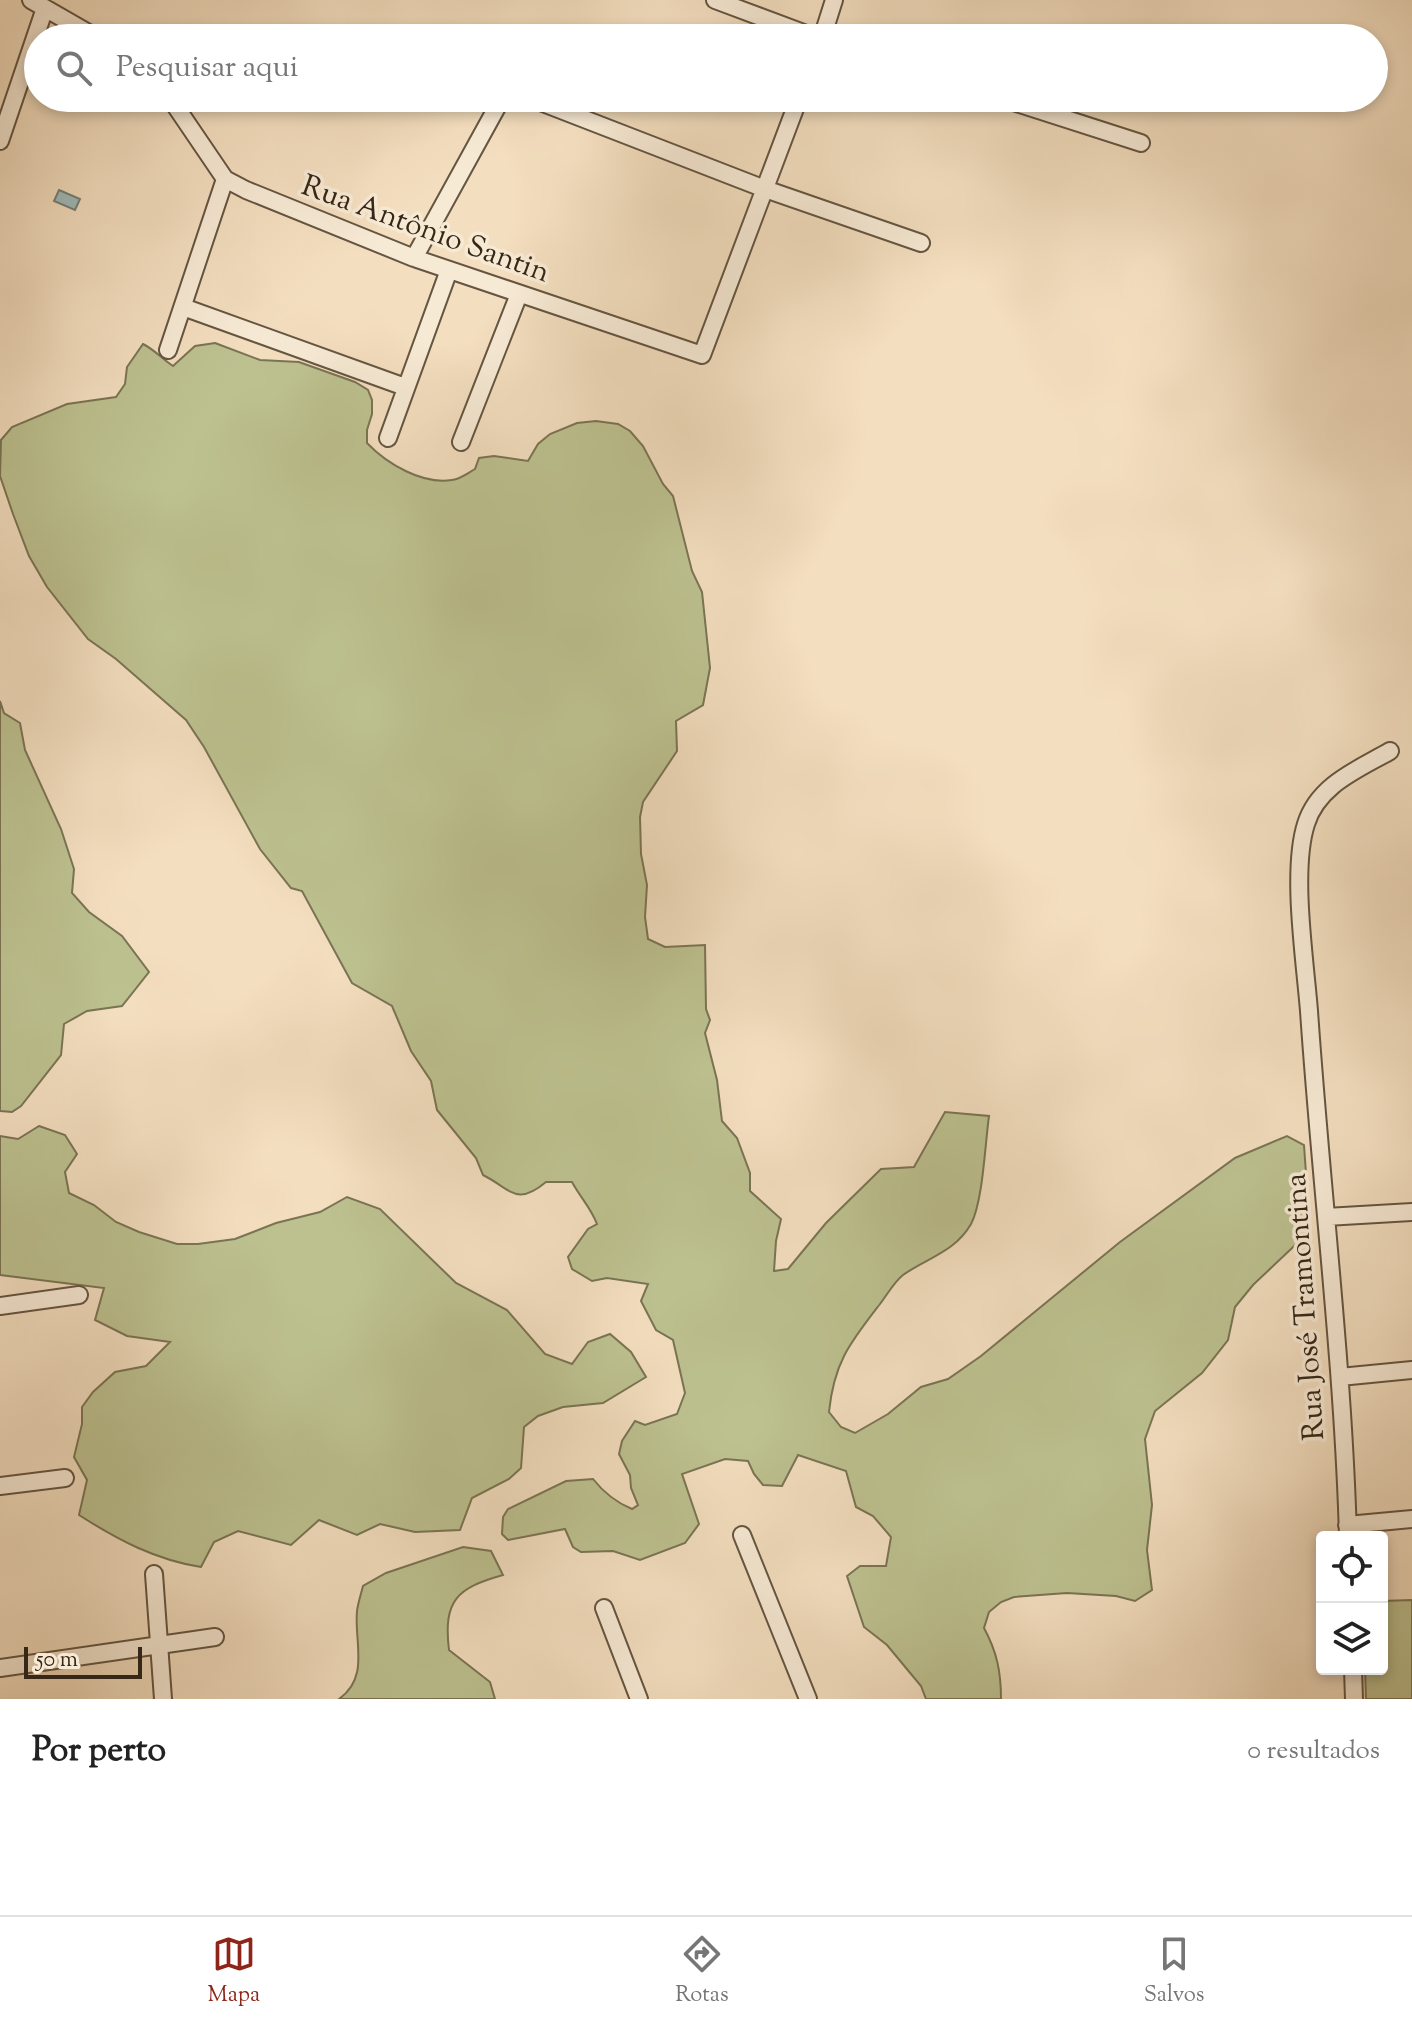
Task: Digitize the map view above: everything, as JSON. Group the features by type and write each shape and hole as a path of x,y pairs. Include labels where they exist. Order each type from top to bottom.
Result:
{"street":[{"path":"715,0 781,24"},
{"path":"825,24 834,0"},
{"path":"32,24 38,4 73,24"},
{"path":"0,141 24,54"},
{"path":"168,350 225,179 180,112"},
{"path":"414,258 494,112"},
{"path":"566,112 765,189 921,243"},
{"path":"765,189 794,112"},
{"path":"1045,112 1141,143"},
{"name":"Rua Antônio Santin","path":"225,179 414,258 702,355 765,189"},
{"path":"388,438 449,270"},
{"path":"461,442 519,294"},
{"path":"183,307 405,387"},
{"name":"Rua José Tramontina","path":"1347,1531 1340,1377 1299,877 1306,825 1319,797 1341,779 1390,751"},
{"path":"1326,1217 1412,1212"},
{"path":"0,1306 79,1295"},
{"path":"1340,1377 1412,1370"},
{"path":"0,1486 65,1478"},
{"path":"1347,1531 1412,1519"},
{"path":"742,1535 808,1699"},
{"path":"154,1574 163,1699"},
{"path":"604,1608 639,1699"},
{"path":"0,1668 215,1637"},
{"path":"1353,1675 1354,1699"}],"green space":[{"path":"215,343 260,360 299,362 355,382 368,390 372,414 367,443 395,465 418,476 441,481 455,479 475,469 479,458 494,456 528,461 538,444 550,434 577,423 596,421 618,424 630,431 643,446 663,484 673,496 692,571 702,592 710,668 703,705 676,721 677,751 643,802 640,817 641,854 647,885 645,917 648,939 665,947 705,945 706,1009 710,1020 705,1033 717,1080 722,1121 737,1138 750,1173 750,1191 781,1219 774,1271 788,1269 826,1223 881,1169 914,1167 945,1112 989,1116 981,1187 971,1224 949,1248 900,1278 852,1342 839,1366 831,1395 829,1412 841,1427 855,1433 888,1414 921,1387 948,1379 981,1356 1120,1242 1235,1158 1287,1136 1304,1145 1310,1231 1253,1285 1235,1307 1228,1340 1202,1373 1155,1411 1145,1439 1152,1505 1147,1550 1152,1590 1135,1601 1116,1596 1067,1593 1014,1597 1001,1602 989,1612 984,1628 997,1662 1001,1699 926,1699 921,1686 887,1645 864,1627 847,1576 860,1566 886,1566 891,1537 873,1516 856,1507 846,1471 798,1455 782,1486 763,1485 748,1461 725,1459 682,1474 699,1524 685,1543 640,1560 613,1551 581,1552 573,1547 565,1529 508,1540 502,1534 503,1517 508,1509 566,1481 593,1479 620,1503 632,1509 638,1505 630,1475 619,1454 622,1441 635,1421 645,1425 677,1414 685,1393 673,1340 656,1330 641,1301 648,1284 607,1278 592,1281 572,1269 568,1257 588,1229 597,1224 572,1182 546,1182 520,1194 483,1175 476,1158 437,1110 431,1081 411,1051 392,1006 352,983 302,891 291,888 260,849 186,720 116,659 88,639 47,587 29,556 0,476 1,440 12,427 67,404 116,397 125,384 127,367 143,344 173,366 195,346"},
{"path":"0,701 4,713 20,723 25,750 61,829 74,869 72,893 89,912 122,936 149,972 122,1006 87,1011 64,1024 61,1055 21,1106 12,1112 0,1111"},
{"path":"39,1126 65,1135 77,1154 65,1172 69,1193 94,1205 116,1222 139,1232 177,1244 235,1239 276,1223 320,1212 347,1197 380,1209 456,1283 507,1310 545,1354 572,1364 588,1342 610,1334 631,1352 646,1377 603,1403 563,1407 538,1416 524,1427 521,1468 509,1479 472,1498 460,1530 415,1532 380,1524 357,1535 319,1520 291,1545 238,1531 214,1542 201,1567 153,1554 123,1541 79,1515 87,1480 74,1457 82,1424 82,1407 93,1392 115,1372 146,1366 170,1342 127,1336 95,1320 104,1288 0,1275 0,1136 18,1139"},
{"path":"463,1547 491,1551 503,1575 474,1585 456,1599 448,1619 449,1650 490,1682 495,1699 339,1699 349,1690 358,1670 357,1611 363,1586 386,1573"},
{"path":"1412,1600 1412,1699 1366,1699 1365,1675 1388,1675 1388,1601"}],"water":[{"path":"59,190 80,199 75,210 54,201"}]}
